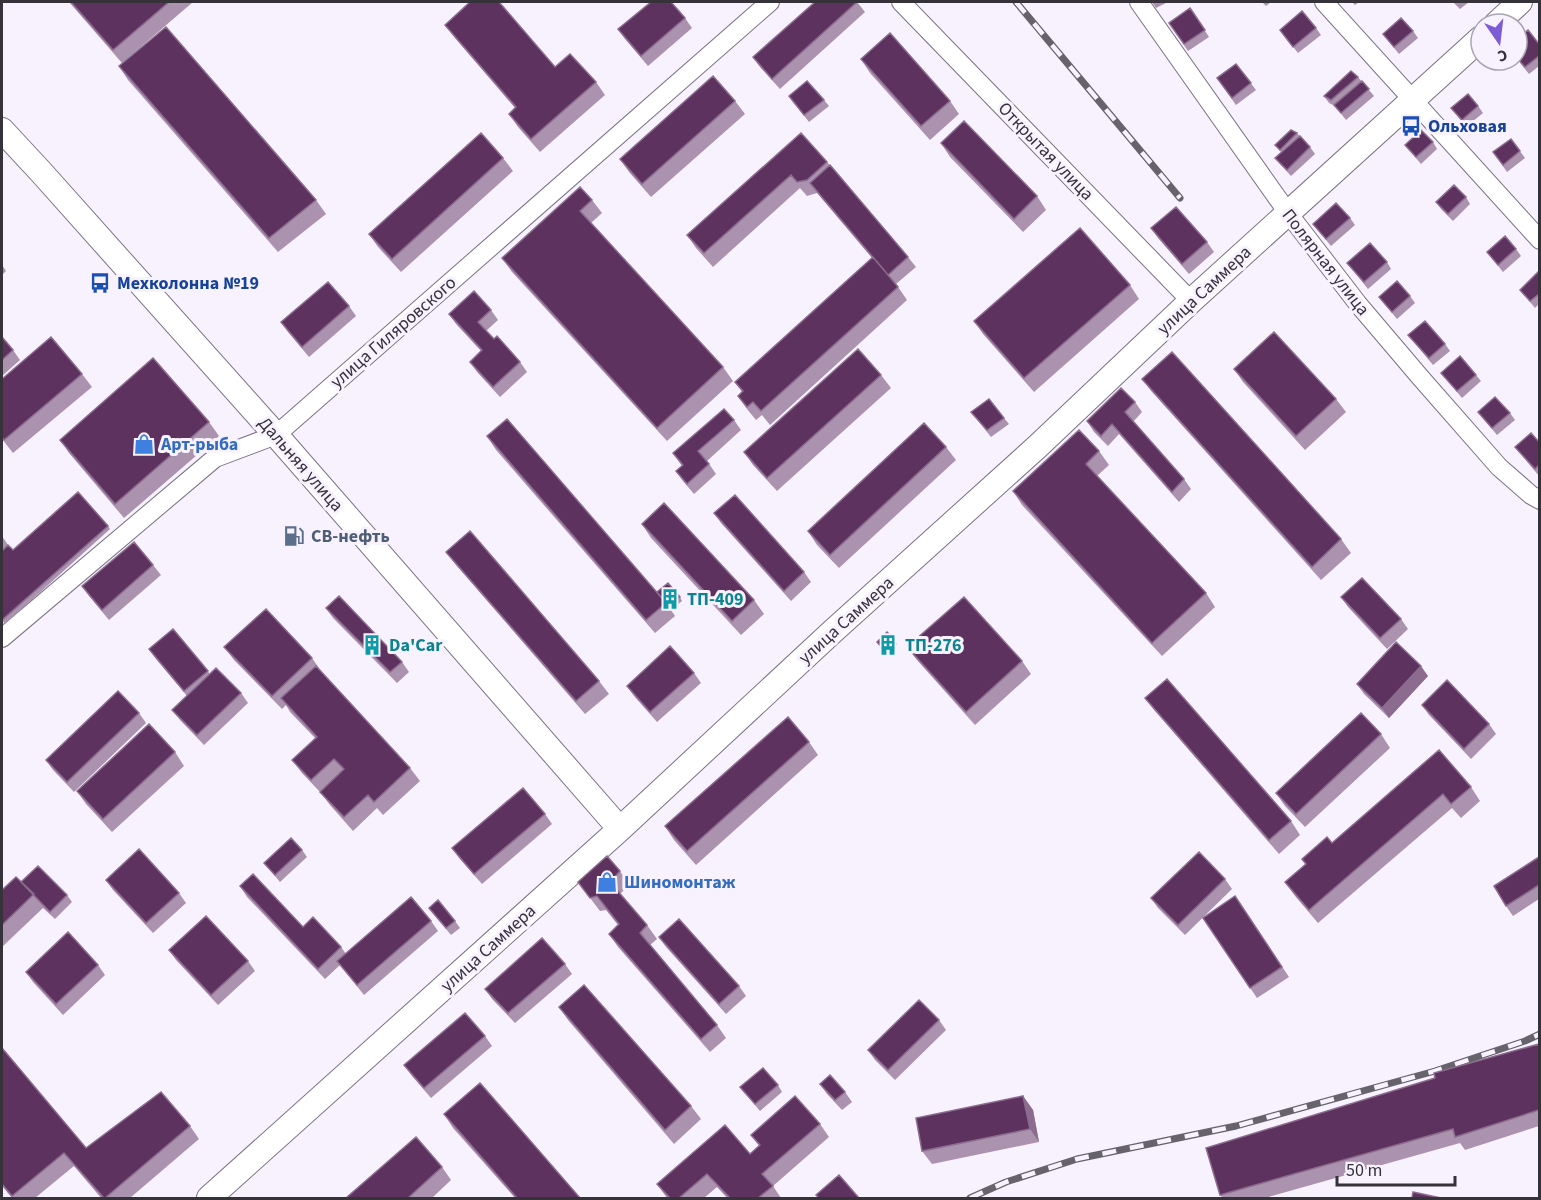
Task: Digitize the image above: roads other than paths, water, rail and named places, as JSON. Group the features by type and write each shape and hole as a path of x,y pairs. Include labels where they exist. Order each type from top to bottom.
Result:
{"street":[{"name":"улица Гиляровского","path":"2,638 215,458 276,435 770,2"},
{"name":"Открытая улица","path":"901,2 1191,301"},
{"name":"Полярная улица","path":"1139,2 1288,213 1358,304 1473,438 1500,467 1539,500"},
{"path":"1324,2 1539,240"},
{"path":"1510,12 1521,2"},
{"name":"улица Саммера","path":"209,1198 620,829 823,640 1038,446 1191,301 1469,49"},
{"name":"Дальняя улица","path":"2,130 276,435 620,829"}],"railway":[{"path":"1016,2 1180,198"},
{"path":"970,1198 1006,1182 1077,1159 1236,1126 1435,1071 1540,1034"}],"place":[{"name":"Ольховая","path":"1411,126"},
{"name":"Мехколонна №19","path":"100,283"},
{"name":"Арт-рыба","path":"144,444"},
{"name":"СВ-нефть","path":"294,536"},
{"name":"ТП-409","path":"670,599"},
{"name":"Da'Car","path":"372,645"},
{"name":"ТП-276","path":"888,645"},
{"name":"Шиномонтаж","path":"607,882"}]}
